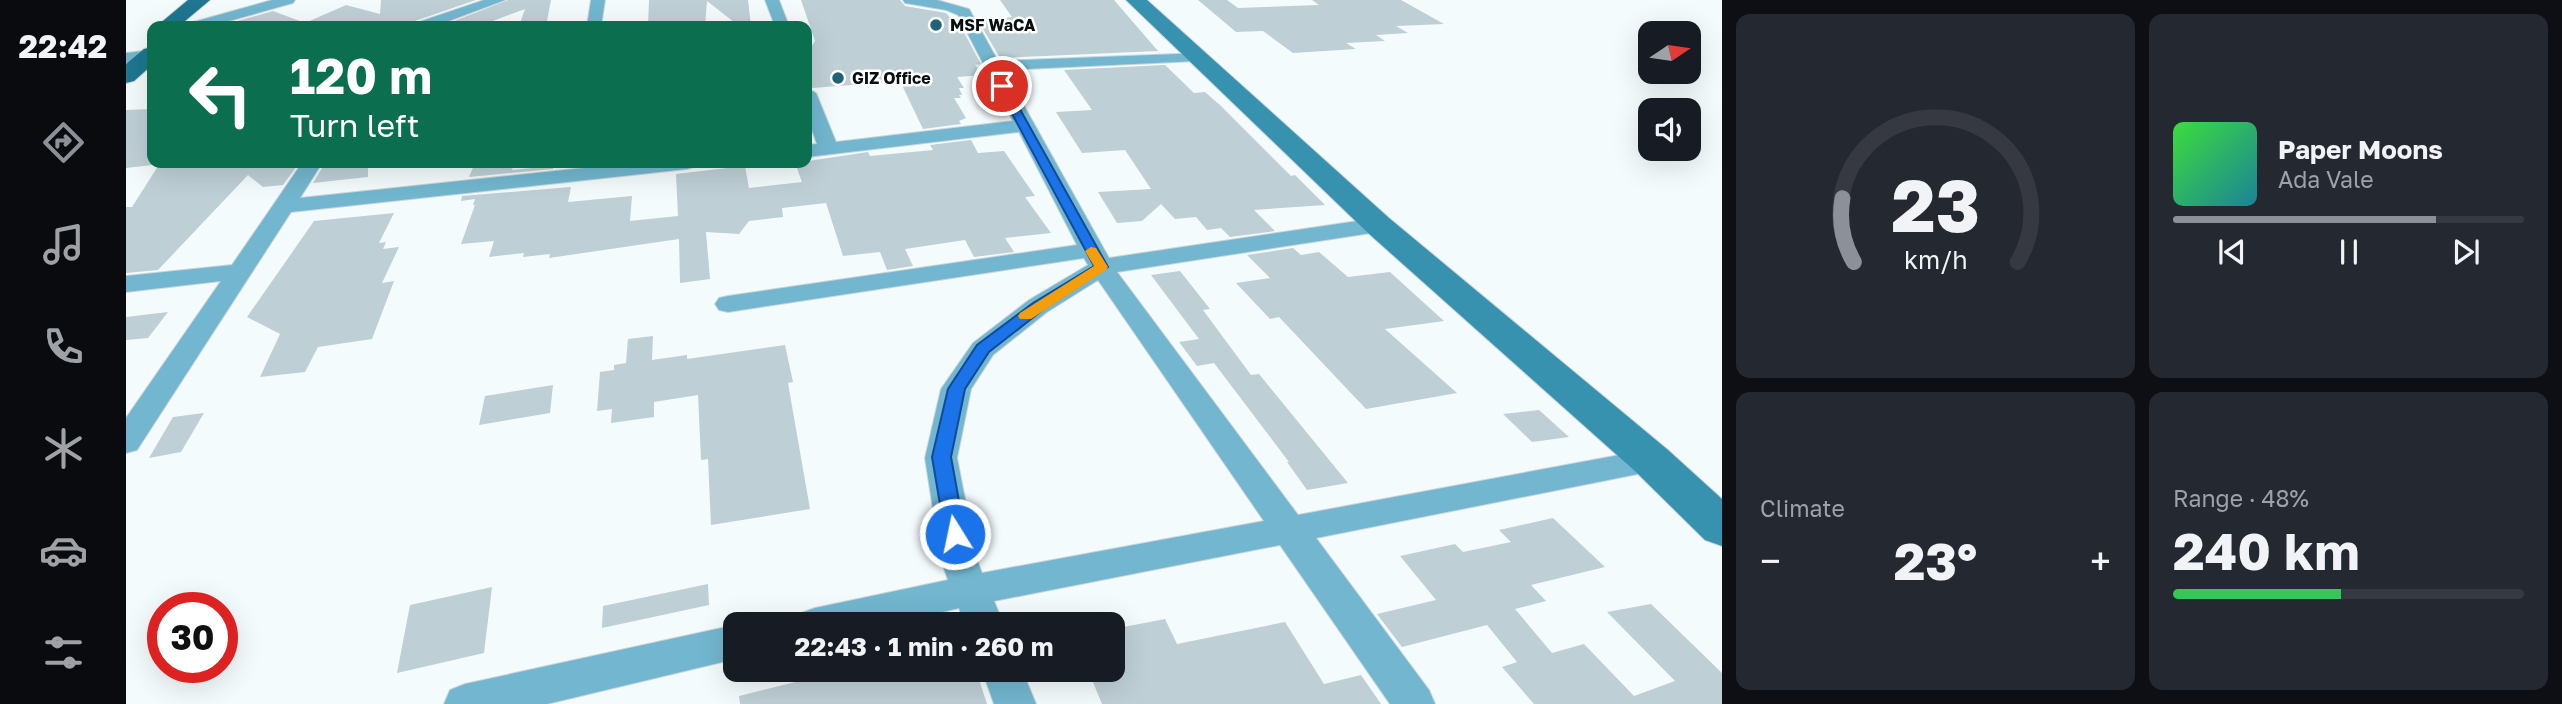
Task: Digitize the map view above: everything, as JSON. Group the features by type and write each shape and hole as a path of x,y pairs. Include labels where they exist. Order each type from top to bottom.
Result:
{"main road":[{"path":"173,21 200,0"},
{"path":"195,21 221,0"},
{"path":"126,58 147,52"},
{"path":"126,76 147,56"}],"street":[{"path":"213,21 288,0"},
{"path":"436,21 498,0"},
{"path":"595,21 598,0"},
{"path":"772,0 780,21"},
{"path":"910,0 959,8 964,12 1096,258 1414,704"},
{"path":"1136,0 1378,225 1652,461 1722,527"},
{"path":"992,66 1197,56"},
{"path":"812,106 829,149"},
{"path":"812,151 1023,126"},
{"path":"126,442 309,168"},
{"path":"285,206 591,168"},
{"path":"728,304 1378,225"},
{"path":"980,612 960,560 942,457 956,389 983,349 1096,258"},
{"path":"126,284 242,271"},
{"path":"873,612 972,590 1652,461"},
{"path":"466,704 571,691 723,646"},
{"path":"1007,682 1015,704"}],"building":[{"path":"381,0 476,0 415,21 310,21 346,5 380,14"},
{"path":"508,0 551,0 547,21 521,21 525,9 493,21 454,21"},
{"path":"649,0 748,0 750,21 733,21 707,1 705,21 648,21"},
{"path":"801,0 900,0 905,6 946,13 956,24 959,23 981,64 975,65 983,75 957,77 964,88 959,88 961,98 954,98 966,118 959,121 961,124 923,129 900,81 812,88 812,46 815,41 812,21 808,21"},
{"path":"1000,0 1114,0 1158,51 1000,58 979,22 1012,17"},
{"path":"1198,0 1227,0 1238,8 1319,5 1312,0 1401,0 1444,24 1396,26 1408,33 1376,35 1385,41 1346,43 1356,49 1293,53 1263,31 1236,32"},
{"path":"273,11 300,21 238,21"},
{"path":"1165,65 1194,93 1205,92 1221,106 1291,176 1295,175 1325,205 1254,210 1275,231 1230,237 1221,228 1207,230 1196,217 1175,219 1161,204 1142,221 1117,223 1098,192 1151,189 1125,150 1082,153 1056,112 1092,110 1064,70"},
{"path":"147,109 147,166 126,168 126,110"},
{"path":"971,140 978,153 1004,151 1035,196 1025,197 1051,233 1005,238 1014,252 974,257 965,240 905,249 913,266 887,270 880,252 843,256 826,203 782,208 783,217 749,221 739,234 706,232 710,279 680,283 679,239 549,258 550,254 523,257 524,253 489,257 494,241 461,244 475,205 475,199 461,201 462,196 571,187 568,202 632,196 630,221 678,216 676,174 745,168 749,188 802,182 797,168 812,168 812,160 868,152 870,156 933,150 930,145"},
{"path":"157,168 295,168 283,185 263,187 248,175 158,270 126,273 126,207 132,207"},
{"path":"322,168 368,168 368,177 313,183"},
{"path":"473,168 553,168 553,169 469,177"},
{"path":"394,213 379,243 386,242 383,249 399,247 382,283 394,281 372,339 318,347 305,372 260,377 280,334 247,317 314,221"},
{"path":"1293,248 1301,255 1319,252 1348,277 1390,272 1444,321 1385,329 1457,393 1366,409 1279,317 1270,319 1236,283 1270,278 1247,255"},
{"path":"1180,271 1210,309 1203,310 1251,375 1259,374 1348,483 1307,490 1214,363 1197,366 1179,342 1199,339 1151,275"},
{"path":"168,312 148,338 126,340 126,317"},
{"path":"653,336 652,360 687,355 687,359 785,345 793,382 788,383 810,509 711,525 708,459 701,460 698,395 654,402 654,417 611,423 612,409 597,411 600,372 614,370 614,365 626,363 628,339"},
{"path":"553,385 550,413 479,425 485,396"},
{"path":"1539,410 1569,437 1532,442 1503,414"},
{"path":"204,413 181,452 149,458 173,417"},
{"path":"1553,518 1605,567 1531,585 1546,601 1515,609 1552,653 1584,644 1634,696 1675,681 1607,612 1651,604 1722,673 1722,704 1534,704 1502,667 1517,662 1487,625 1402,647 1377,614 1436,600 1400,556 1455,544 1463,552 1511,542 1499,530"},
{"path":"708,584 709,605 602,628 603,606"},
{"path":"492,587 484,653 397,673 410,605"},
{"path":"1165,619 1177,644 1285,622 1324,684 1361,675 1381,704 1102,704 1093,682 1125,682 1125,627"},
{"path":"796,682 980,682 987,704 740,704 739,696"}],"slow traffic":[{"path":"1026,316 1101,267 1091,251"}],"place":[{"name":"MSF WaCA","path":"936,25"},
{"name":"GIZ Office","path":"838,78"}],"route":[{"path":"955,534 942,457 956,389 983,349 1038,306 1101,267 1002,86"}]}
